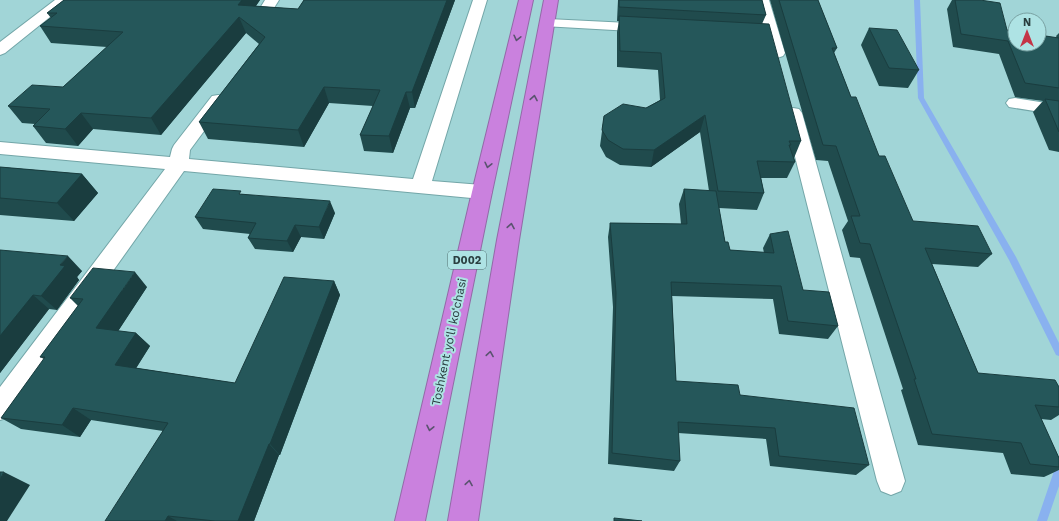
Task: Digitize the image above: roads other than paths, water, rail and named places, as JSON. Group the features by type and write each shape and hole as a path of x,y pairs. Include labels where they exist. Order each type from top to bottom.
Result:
{"highway":[{"name":"Toshkent yo‘li ko‘chasi","path":"410,521 482,192 526,0"},
{"name":"D002","path":"462,521 508,240 551,0"}],"street":[{"path":"0,50 64,0"},
{"path":"264,13 272,0"},
{"path":"420,186 480,0"},
{"path":"762,0 764,34 782,73"},
{"path":"548,23 664,29"},
{"path":"0,408 179,164 181,149 228,87"},
{"path":"788,96 891,481"},
{"path":"1015,103 1059,110"},
{"path":"0,148 482,192"}],"waterway":[{"path":"917,0 921,98 1013,259 1059,352"},
{"path":"1042,521 1059,471"}]}
